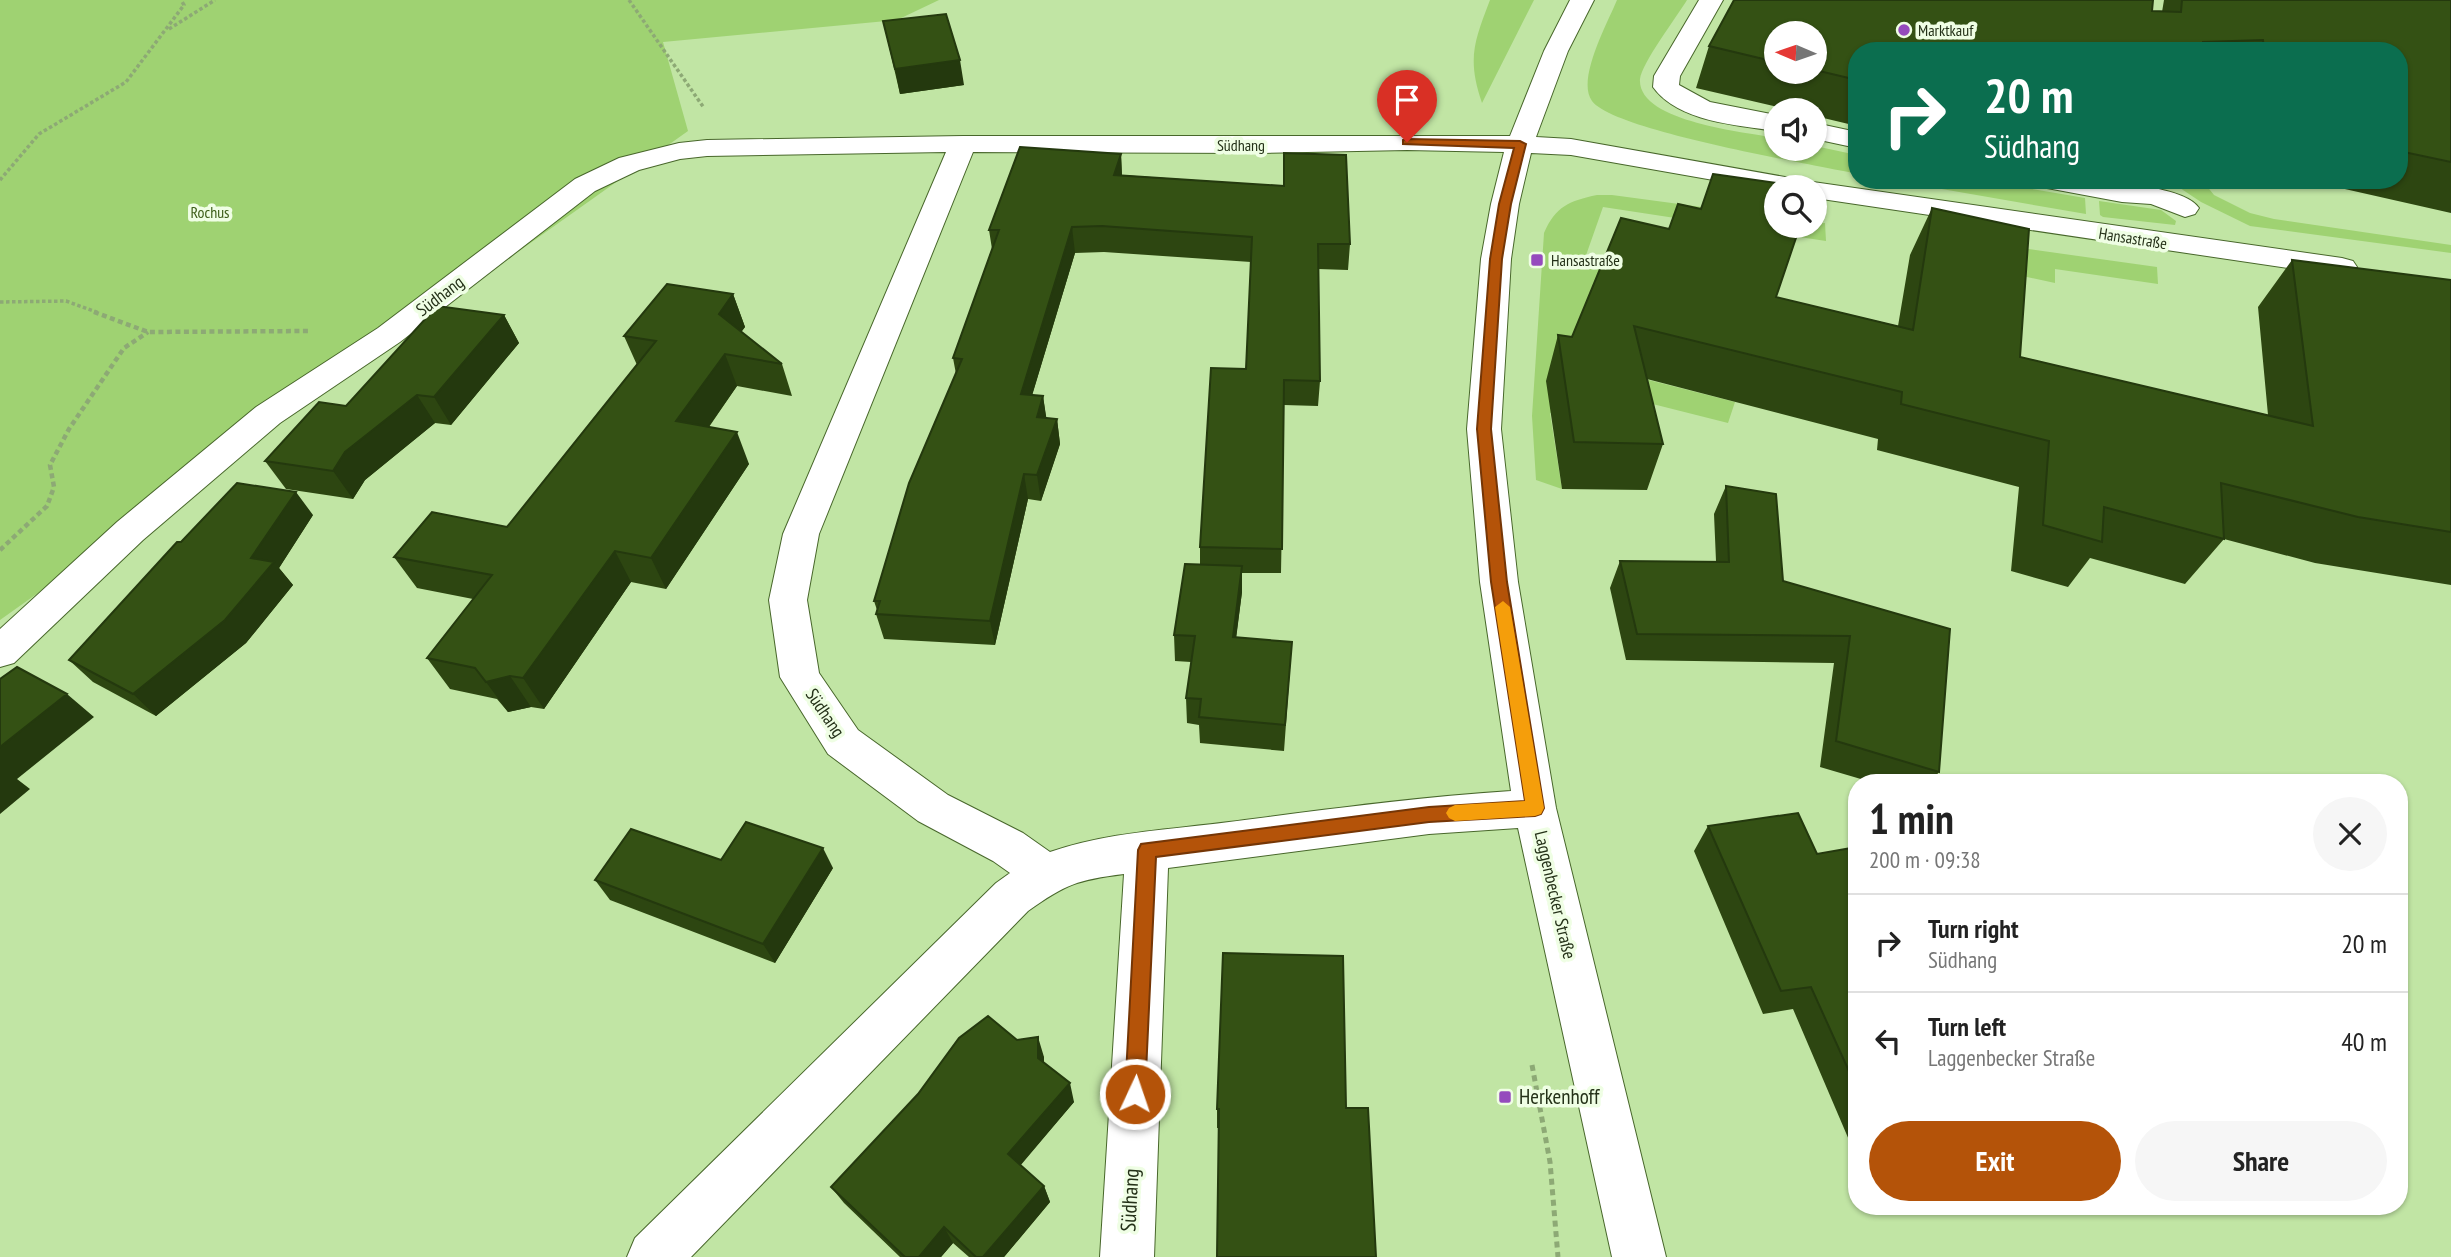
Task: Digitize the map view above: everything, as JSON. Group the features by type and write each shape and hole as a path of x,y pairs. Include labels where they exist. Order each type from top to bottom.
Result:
{"street":[{"name":"Laggenbecker Straße","path":"1582,0 1556,51 1520,144 1505,204 1496,259 1484,429 1499,582 1535,808 1639,1257"},
{"path":"1711,0 1667,76 1666,87 1673,96 1692,105 1764,120"},
{"path":"1827,134 1848,138"},
{"name":"Südhang","path":"962,144 801,534 788,600 800,677 844,742 933,808 1008,847 1045,874"},
{"name":"Südhang","path":"0,652 130,531 268,415 389,335 585,185 629,164 679,151 707,148 962,144 1520,144"},
{"path":"1520,144 1571,146 1764,180"},
{"path":"2095,189 2156,196 2185,208"},
{"path":"2162,189 2210,226 2232,253"},
{"name":"Hansastraße","path":"1827,192 2369,271"},
{"path":"136,558 389,335"},
{"path":"654,1257 1012,897 1045,874 1084,860 1147,850 1429,815 1535,808"},
{"name":"Südhang","path":"1127,1257 1147,850"}],"path":[{"path":"0,180 39,134 126,82 166,32 184,5 181,0"},
{"path":"166,32 215,0"},
{"path":"629,0 708,113 707,148"},
{"path":"0,302 18,299 65,301 148,332 340,330 389,335"},
{"path":"0,550 47,506 54,487 50,465 69,429 124,348 148,332"}],"green space":[{"name":"Rochus","path":"0,0 939,0 897,20 663,42 688,131 0,620"},
{"path":"1490,0 1534,0 1482,103 1477,88 1474,51"},
{"path":"1617,0 1687,0 1642,72 1640,79 1644,94 1656,106 1674,115 1719,128 1764,136 1764,155 1673,135 1608,112 1592,101 1588,92 1588,79 1595,51"},
{"path":"1827,149 1848,153 1848,172 1793,161 1827,161"},
{"path":"1942,189 2032,189 2085,198 2086,214"},
{"path":"2182,189 2209,189 2214,195 2250,213 2274,219 2451,245 2451,253 2250,226 2201,202"},
{"path":"1597,195 1612,195 1764,215 1764,232 1603,207 1584,261 1608,265 1570,360 1735,402 1728,423 1617,395 1550,413 1562,489 1536,480 1532,416 1544,233 1553,217 1564,206"},
{"path":"2099,201 2161,210 2176,221 2175,225 2103,217 2100,215"},
{"path":"2021,248 2157,267 2158,284 2055,269 2055,283 2008,273"}],"building":[{"path":"1734,0 2153,0 2152,11 2181,12 2182,0 2451,0 2451,162 2408,153 2408,42 1848,42 1848,78 1827,73 1827,21 1764,21 1764,59 1709,46"},
{"path":"946,14 960,60 895,69 883,21"},
{"path":"1020,147 1121,154 1114,175 1284,186 1284,153 1346,155 1350,244 1318,244 1320,381 1284,380 1282,549 1200,547 1211,368 1246,369 1252,237 1102,226 1072,227 1021,394 1043,396 1037,417 1057,419 1037,475 1024,474 990,621 876,614 880,601 874,601 909,483 962,359 953,358 999,230 989,230"},
{"path":"1713,174 1764,181 1764,238 1796,238 1776,297 1913,330 1932,208 2029,229 2020,357 2313,426 2292,260 2451,280 2451,532 2358,517 2221,483 2224,539 2104,507 2102,542 2043,525 2049,441 1901,404 1902,392 1634,326 1663,444 1574,442 1558,335 1572,337 1621,218 1669,229 1678,204 1701,209"},
{"path":"667,284 733,294 719,314 782,364 725,354 676,421 737,432 651,558 615,551 523,678 510,676 486,682 475,668 427,658 492,575 394,557 432,512 507,527 656,341 624,336"},
{"path":"437,306 504,315 434,397 417,395 345,452 333,471 265,461 319,402 346,406"},
{"path":"237,483 296,492 251,558 274,562 225,620 133,694 69,660 177,542 181,542"},
{"path":"1726,486 1776,494 1783,581 1950,629 1939,772 1836,741 1850,636 1637,634 1620,561 1729,562"},
{"path":"1185,564 1242,566 1233,637 1292,642 1285,725 1199,717 1201,699 1186,698 1195,636 1174,635"},
{"path":"17,667 67,694 0,747 0,679"},
{"path":"1798,813 1817,854 1848,849 1848,1069 1811,987 1781,991 1708,826"},
{"path":"746,822 823,848 763,944 595,880 631,829 721,860"},
{"path":"1223,953 1343,956 1346,1108 1368,1108 1376,1257 1217,1257 1217,1109"},
{"path":"988,1016 1017,1040 1038,1037 1038,1058 1070,1083 1008,1154 1044,1186 983,1257 976,1257 944,1227 919,1257 905,1257 831,1187 918,1094 959,1038"}],"slow traffic":[{"path":"1455,813 1535,808 1503,607"}],"place":[{"name":"Marktkauf","path":"1904,30"},
{"name":"Hansastraße","path":"1537,260"},
{"name":"Herkenhoff","path":"1505,1097"}],"route":[{"path":"1135,1094 1147,850 1429,815 1535,808 1499,582 1484,429 1496,259 1505,204 1520,144 1407,142"}]}
